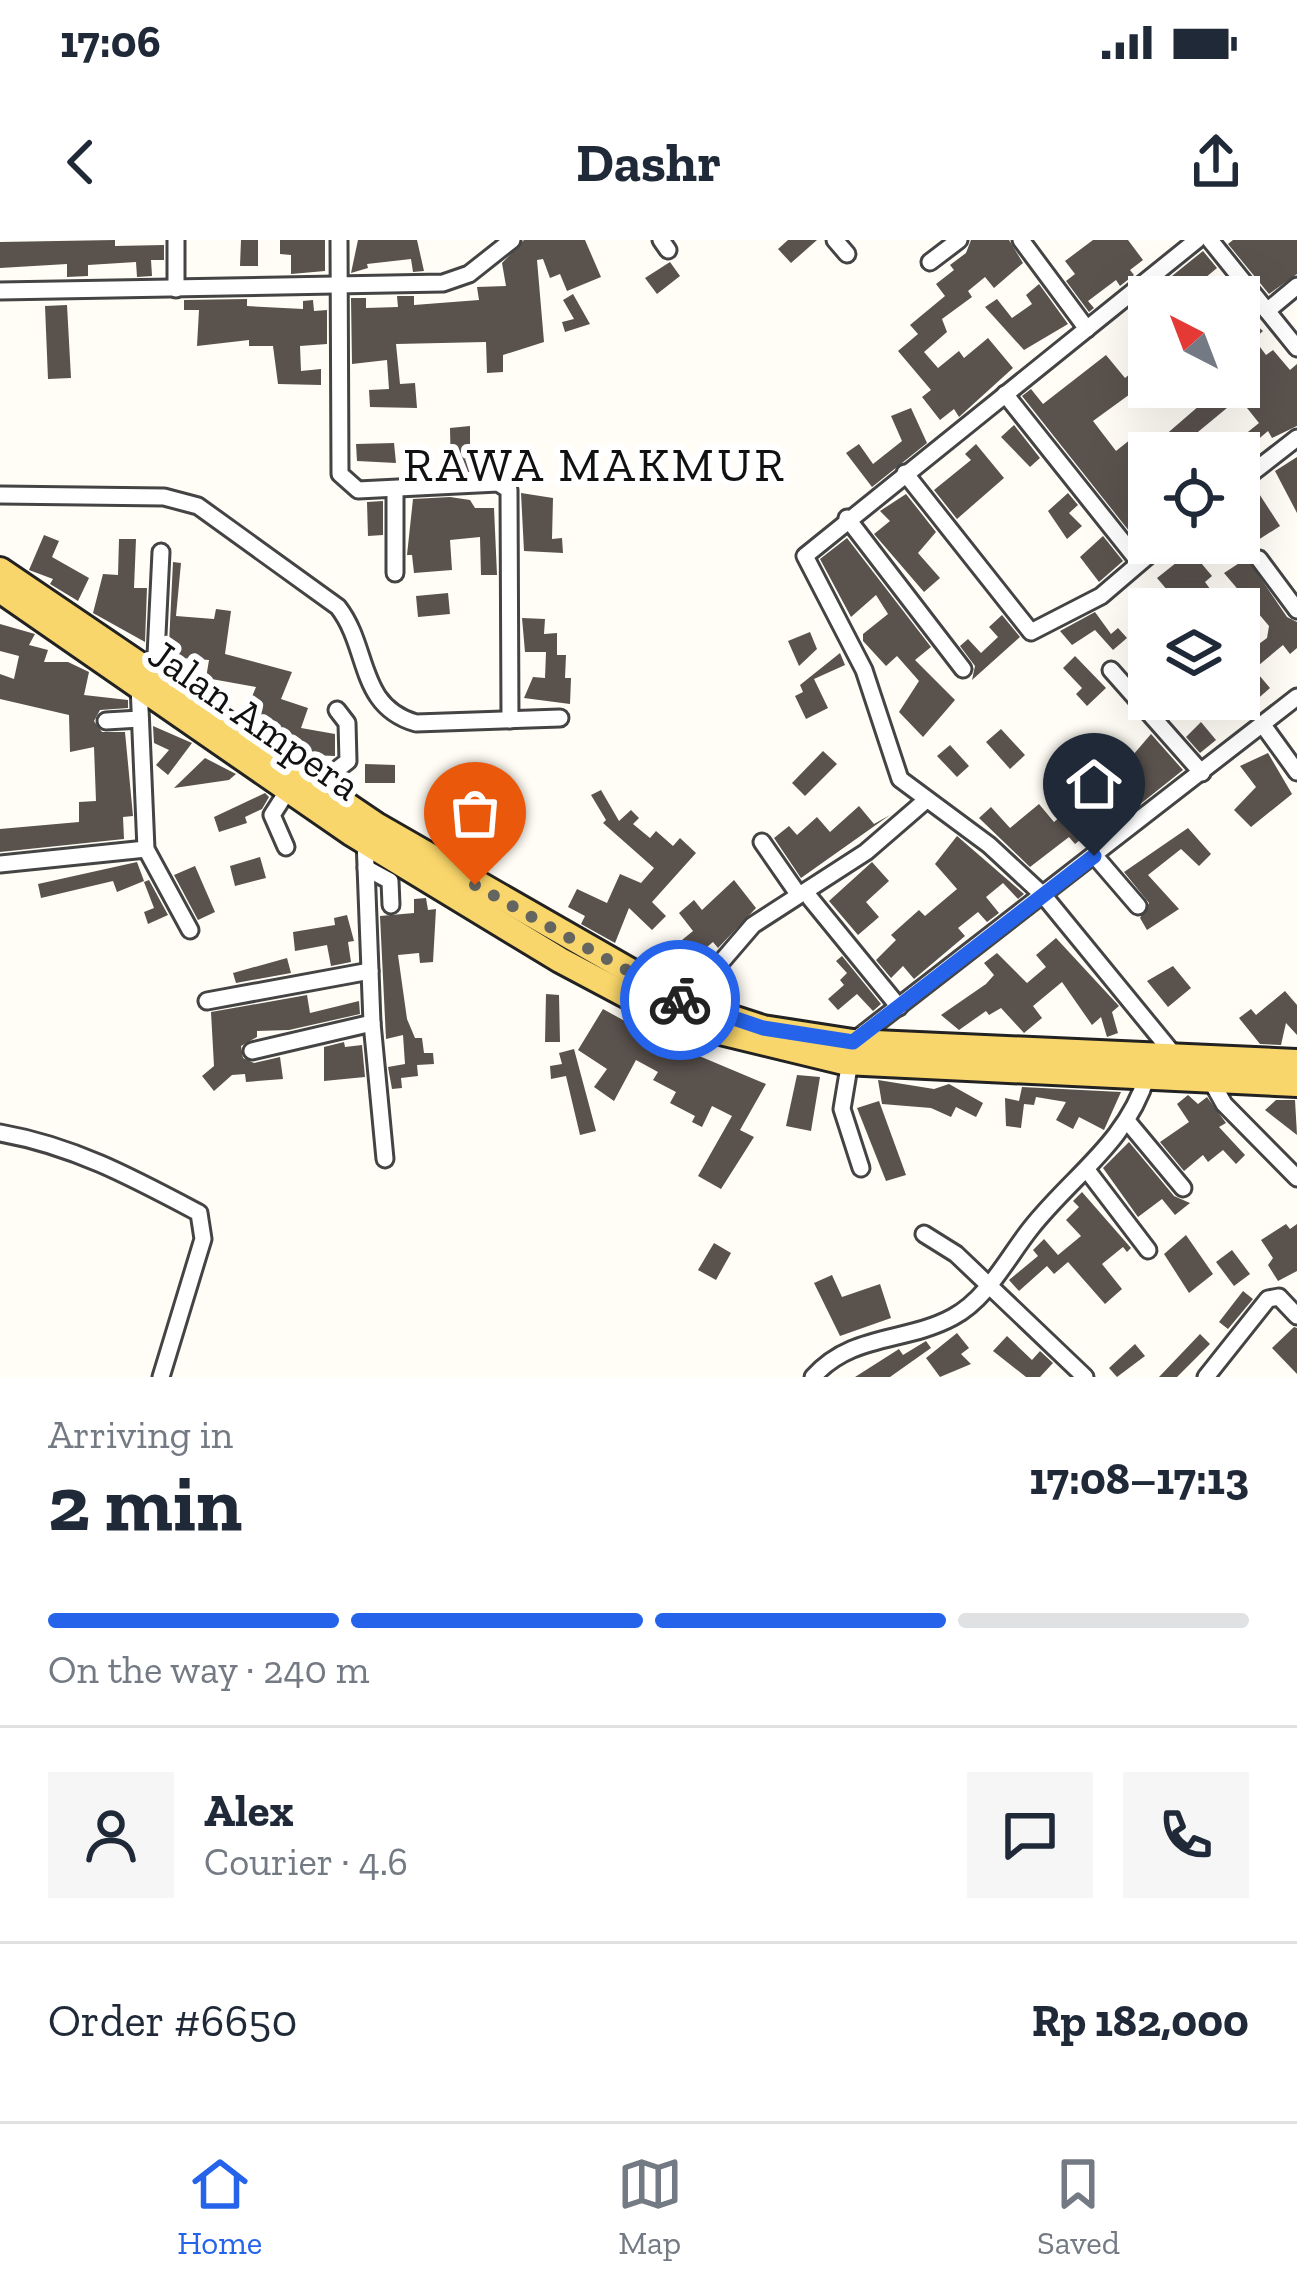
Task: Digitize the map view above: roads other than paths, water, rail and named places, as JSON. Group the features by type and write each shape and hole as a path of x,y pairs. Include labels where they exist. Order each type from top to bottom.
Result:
{"main road":[{"name":"Jalan Ampera","path":"0,570 271,767 330,795 567,940 686,1003 851,1052 1174,1055 1209,1068 1297,1084"},
{"name":"Jalan Ampera","path":"0,590 147,681"},
{"name":"Jalan Ampera","path":"271,767 288,790 365,840 560,960 675,1022 851,1052 1147,1076 1297,1062"}],"street":[{"path":"176,240 176,289"},
{"path":"339,240 340,474 358,490 498,483 509,490 510,720"},
{"path":"0,292 339,287 460,279 512,240"},
{"path":"835,240 847,254"},
{"path":"930,262 959,240"},
{"path":"1021,240 1087,329"},
{"path":"1174,1055 1044,896 989,844 925,801 892,764 864,670 808,568 808,550 1197,240"},
{"path":"1210,240 1297,348"},
{"path":"1267,310 1297,286"},
{"path":"1005,394 1128,549"},
{"path":"1260,467 1297,438"},
{"path":"905,473 1031,632 1101,596 1136,564"},
{"path":"395,489 395,573"},
{"path":"0,495 164,497 198,506 238,530 338,607 354,630 368,681 384,709 416,723 560,718"},
{"path":"847,518 963,669"},
{"path":"161,552 140,719 146,850 190,930"},
{"path":"1260,560 1297,610"},
{"path":"1111,670 1202,773"},
{"path":"861,1168 842,1109 851,1052 898,1007 1297,697"},
{"path":"330,795 339,768 348,760 347,723 337,710"},
{"path":"106,721 140,719"},
{"path":"1263,725 1297,772"},
{"path":"286,847 272,815 288,790"},
{"path":"686,1003 741,936 866,852 925,801"},
{"path":"365,840 372,1022 386,1159"},
{"path":"762,842 898,1007"},
{"path":"0,864 146,850"},
{"path":"1094,856 1138,906"},
{"path":"366,868 390,881 391,905"},
{"path":"207,1001 370,970"},
{"path":"253,1051 372,1022"},
{"path":"1209,1068 1224,1104 1297,1178"},
{"path":"813,1377 854,1346 955,1316 989,1285 1033,1226 1128,1123 1147,1076"},
{"path":"1128,1123 1183,1188"},
{"path":"0,1132 57,1143 98,1159 199,1213 203,1239 161,1377"},
{"path":"1088,1170 1148,1250"},
{"path":"924,1234 989,1285 1078,1375"},
{"path":"1206,1377 1268,1299 1279,1297 1297,1316"}],"district":[{"name":"RAWA MAKMUR","path":"595,464"}]}
